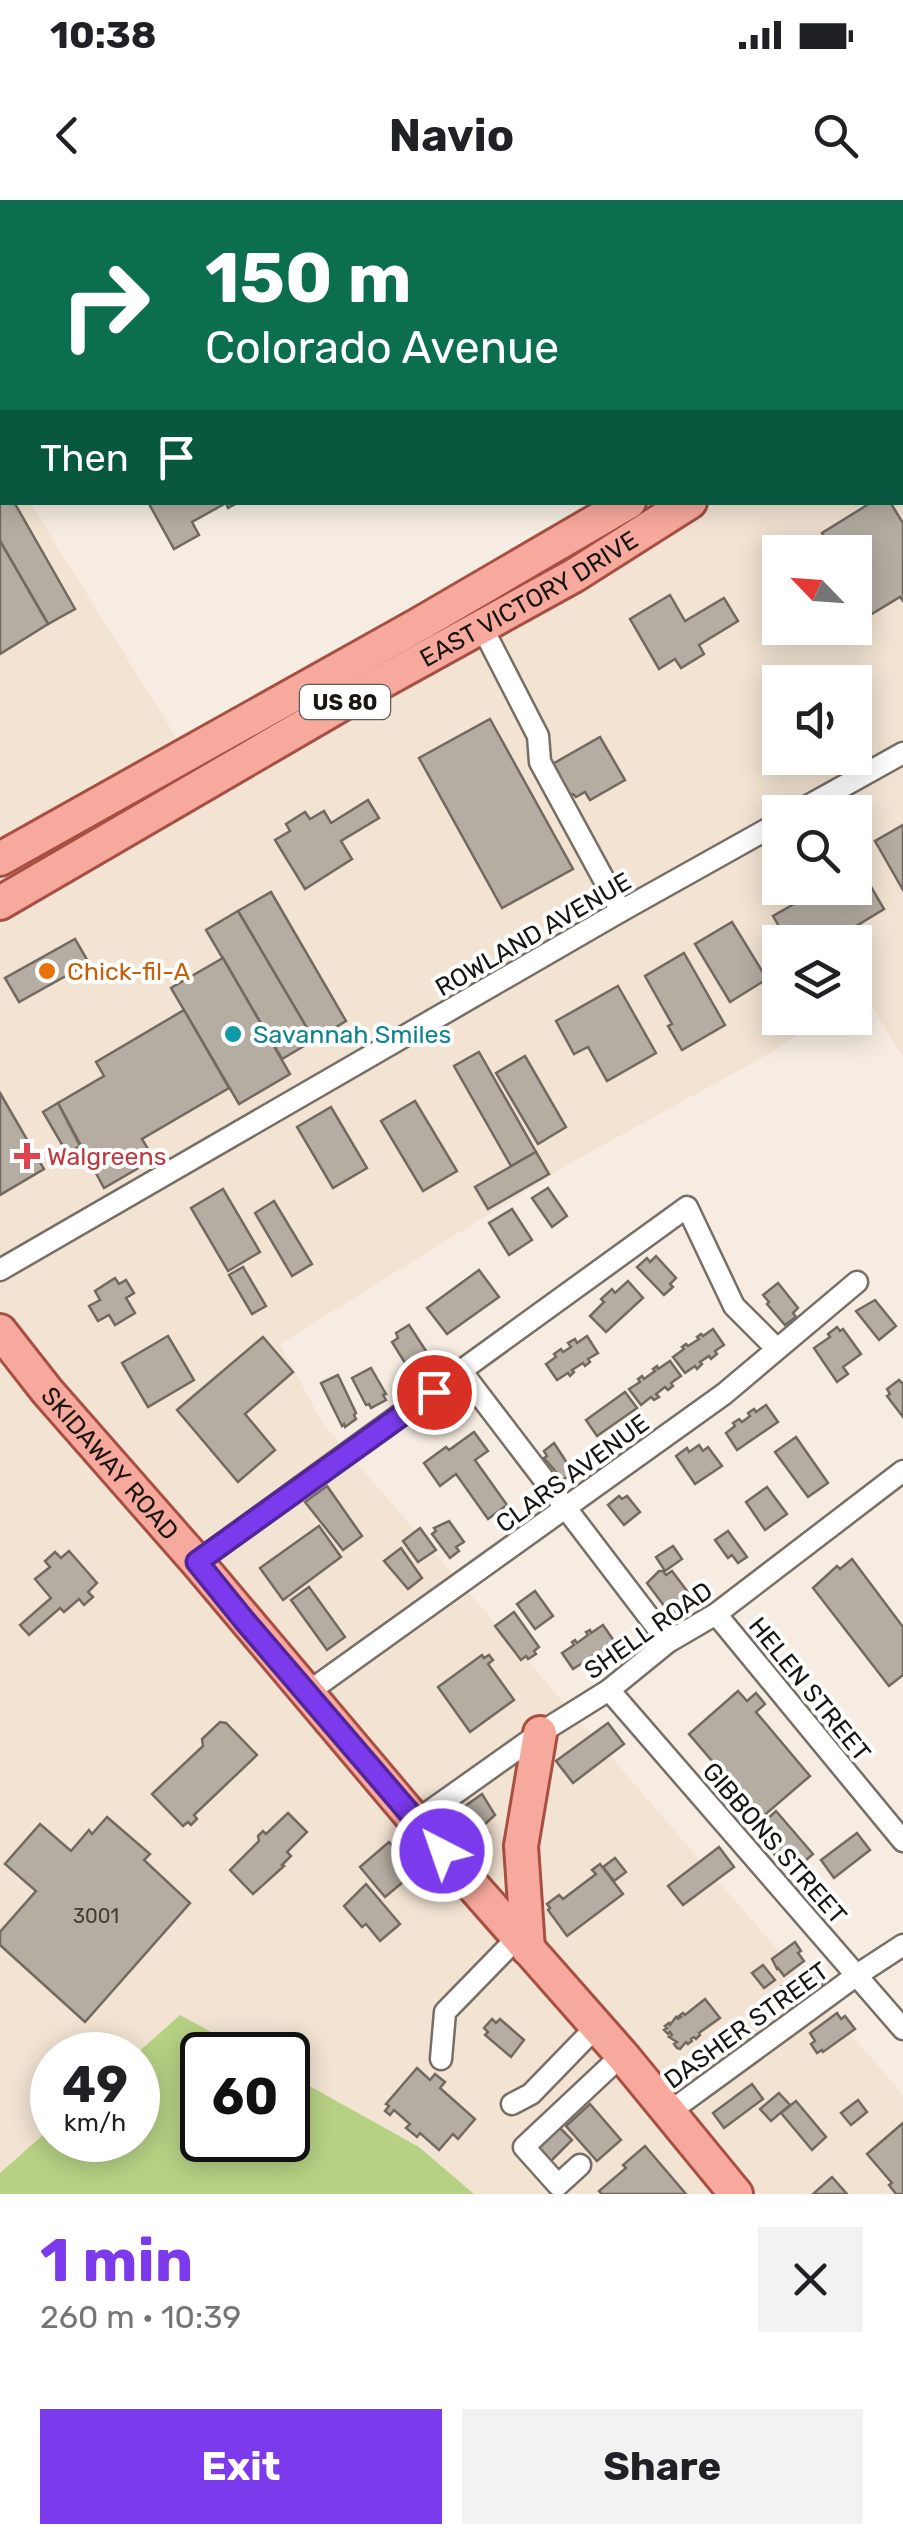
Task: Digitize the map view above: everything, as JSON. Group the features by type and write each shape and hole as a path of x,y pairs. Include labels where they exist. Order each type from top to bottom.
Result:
{"main road":[{"name":"EAST VICTORY DRIVE","path":"0,858 625,505"},
{"name":"EAST VICTORY DRIVE","path":"0,903 331,710 575,575 685,505"},
{"name":"SKIDAWAY ROAD","path":"0,1331 46,1391 622,2055 736,2194"},
{"path":"523,1943 521,1846 540,1734"}],"street":[{"path":"482,626 538,736 540,762 621,911"},
{"path":"827,795 903,752"},
{"name":"ROWLAND AVENUE","path":"0,1270 762,832"},
{"path":"197,1562 687,1206 734,1306 776,1348"},
{"name":"CLARS AVENUE","path":"307,1692 724,1394 857,1282"},
{"path":"462,1372 668,1642"},
{"name":"SHELL ROAD","path":"416,1821 609,1690 668,1642 716,1614 903,1471"},
{"name":"HELEN STREET","path":"716,1614 903,1842"},
{"name":"GIBBONS STREET","path":"609,1690 903,2029"},
{"path":"441,2059 445,2012 523,1943"},
{"name":"DASHER STREET","path":"668,2114 903,1944"},
{"path":"512,2104 531,2094 596,2027"},
{"path":"580,2165 558,2185 524,2147 622,2055"}],"shaded area":[{"path":"0,505 31,505 209,790 708,505 903,505 903,1057 872,1007 872,925 762,925 762,1035 796,1035 572,1162 280,1344 323,1424 903,2095 903,2194 474,2194 419,2147 310,2086 310,2032 211,2032 180,2015 160,2033 30,2032 30,2146 0,2173"}],"green space":[{"path":"180,2015 211,2032 180,2032 180,2162 310,2162 310,2086 419,2147 474,2194 0,2194 0,2173 30,2146 30,2162 160,2162 160,2033"}],"building":[{"path":"0,505 16,505 75,609 48,624 0,541"},
{"path":"150,505 222,505 192,522 199,535 174,549"},
{"path":"867,505 892,505 903,523 903,601 900,597 872,614 872,535 823,535"},
{"path":"0,541 48,624 0,654"},
{"path":"670,595 685,621 724,598 738,621 699,645 704,654 681,668 675,659 659,669 630,619"},
{"path":"490,719 573,869 502,908 419,758"},
{"path":"600,737 625,780 590,800 585,792 567,797 549,766"},
{"path":"368,800 379,818 341,841 352,859 305,889 275,840 290,831 286,824 305,812 310,819 324,811 331,823"},
{"path":"903,825 903,890 875,841"},
{"path":"872,888 884,909 858,925 778,925 773,916 792,905 872,905"},
{"path":"271,892 346,1021 314,1040 238,911"},
{"path":"238,911 314,1040 282,1059 206,930"},
{"path":"732,922 762,971 762,982 730,1002 695,944"},
{"name":"Chick-fil-A","path":"75,939 89,963 19,1002 5,978"},
{"path":"684,953 725,1025 682,1050 645,976"},
{"name":"Savannah Smiles","path":"223,958 290,1074 239,1104 171,988"},
{"path":"618,986 656,1053 607,1081 588,1047 574,1054 556,1021"},
{"path":"184,1010 229,1088 142,1139 154,1159 104,1188 58,1103 104,1076 96,1062"},
{"path":"479,1052 536,1152 511,1166 454,1066"},
{"path":"525,1056 566,1127 538,1144 496,1073"},
{"name":"Walgreens","path":"0,1093 44,1169 0,1195"},
{"path":"415,1101 457,1171 423,1191 381,1121"},
{"path":"58,1103 80,1146 67,1153 43,1112"},
{"path":"331,1107 367,1168 333,1188 297,1127"},
{"path":"536,1152 549,1174 488,1209 475,1187"},
{"path":"548,1188 567,1216 552,1227 532,1198"},
{"path":"223,1189 260,1252 228,1271 191,1208"},
{"path":"274,1201 312,1264 292,1276 255,1213"},
{"path":"512,1209 532,1240 509,1255 489,1223"},
{"path":"656,1256 676,1278 664,1295 637,1267"},
{"path":"243,1267 266,1306 252,1314 229,1275"},
{"path":"479,1270 499,1297 447,1334 427,1308"},
{"path":"115,1278 119,1284 126,1280 134,1293 126,1298 135,1313 115,1325 109,1315 98,1321 89,1306 100,1300 95,1291"},
{"path":"628,1281 643,1298 606,1332 590,1316 604,1302 601,1299"},
{"path":"778,1283 798,1308 793,1313 796,1317 785,1325 763,1295"},
{"path":"875,1300 896,1326 879,1340 856,1311"},
{"path":"409,1325 428,1354 422,1358 424,1362 410,1371 392,1342 398,1338 396,1333"},
{"path":"837,1327 843,1329 861,1354 843,1367 848,1374 837,1382 814,1348"},
{"path":"713,1329 724,1345 711,1359 709,1356 697,1369 695,1366 685,1373 673,1357 686,1344"},
{"path":"168,1336 194,1380 148,1407 122,1363"},
{"path":"587,1336 598,1353 585,1366 583,1363 572,1370 570,1376 568,1373 557,1380 546,1364 561,1349 563,1352 571,1347 568,1343 575,1339 577,1343"},
{"path":"263,1337 293,1372 245,1414 275,1450 238,1482 177,1410"},
{"path":"670,1361 681,1376 668,1390 665,1387 656,1394 659,1397 651,1397 641,1405 629,1389 642,1376 644,1379 657,1366 658,1369"},
{"path":"371,1368 386,1400 371,1408 352,1378"},
{"path":"338,1375 356,1413 356,1419 345,1427 321,1383"},
{"path":"899,1380 903,1384 903,1417 887,1396 887,1389"},
{"path":"625,1392 637,1408 597,1436 586,1420"},
{"path":"766,1405 778,1422 737,1450 726,1433 735,1426 733,1423 739,1419 742,1422 750,1416 748,1413"},
{"path":"474,1432 488,1451 475,1460 507,1505 488,1519 456,1474 440,1486 424,1463"},
{"path":"796,1437 828,1483 808,1497 775,1452"},
{"path":"554,1443 573,1472 563,1480 544,1458 544,1451"},
{"path":"699,1445 703,1451 708,1447 722,1466 695,1484 676,1456"},
{"path":"327,1486 362,1536 343,1550 305,1502"},
{"path":"767,1487 787,1514 765,1530 746,1502"},
{"path":"619,1496 627,1496 640,1512 624,1525 608,1505"},
{"path":"449,1521 464,1542 450,1558 432,1534 434,1528"},
{"path":"319,1526 341,1557 283,1600 260,1568"},
{"path":"420,1528 436,1550 418,1562 403,1541"},
{"path":"728,1531 747,1557 738,1563 732,1555 728,1558 715,1540"},
{"path":"673,1546 682,1559 665,1571 656,1557"},
{"path":"401,1548 422,1578 408,1589 384,1561"},
{"path":"69,1551 97,1583 88,1592 93,1597 84,1605 79,1599 64,1612 60,1608 29,1635 20,1625 51,1598 35,1579 50,1567 45,1561 55,1552 61,1558"},
{"path":"852,1559 903,1627 903,1675 889,1686 813,1588 837,1566 840,1569"},
{"path":"659,1571 666,1575 672,1571 693,1599 679,1614 677,1610 671,1615 647,1583"},
{"path":"309,1587 345,1637 327,1650 291,1600"},
{"path":"535,1591 553,1616 535,1629 517,1604"},
{"path":"514,1612 539,1647 528,1659 526,1656 521,1660 495,1626"},
{"path":"603,1625 614,1641 586,1664 573,1669 562,1653 574,1645 572,1642 588,1635 586,1632"},
{"path":"482,1655 493,1660 488,1664 514,1700 470,1732 438,1687"},
{"path":"738,1691 747,1701 756,1693 765,1704 756,1712 810,1776 761,1818 689,1734"},
{"path":"220,1722 226,1723 257,1755 194,1815 197,1819 191,1825 188,1822 183,1826 152,1794 203,1746 202,1739"},
{"path":"608,1723 624,1744 573,1783 556,1761"},
{"path":"482,1794 495,1815 484,1825 489,1833 467,1857 440,1824"},
{"path":"776,1811 813,1854 792,1872 754,1827"},
{"path":"288,1813 307,1832 287,1852 291,1856 284,1866 253,1894 230,1870 259,1841 263,1831 266,1834"},
{"path":"107,1817 150,1854 144,1860 190,1903 85,2022 0,1945 0,1932 36,1891 5,1864 40,1824 71,1851"},
{"path":"857,1833 870,1850 834,1878 821,1860"},
{"path":"389,1842 415,1872 385,1897 360,1867"},
{"path":"719,1847 734,1867 683,1905 668,1886"},
{"path":"615,1858 626,1872 614,1881 603,1867"},
{"path":"600,1864 623,1894 567,1936 547,1904 559,1895 563,1899 596,1874 592,1870"},
{"path":"366,1884 400,1924 380,1941 344,1906"},
{"path":"795,1942 804,1961 784,1976 772,1959"},
{"path":"763,1965 775,1980 764,1988 752,1973"},
{"path":"811,1966 824,1982 795,2005 781,1987"},
{"path":"705,1999 720,2018 696,2039 677,2048 665,2026"},
{"path":"837,2013 841,2019 845,2016 855,2029 817,2053 810,2033"},
{"path":"492,2019 496,2023 500,2019 524,2040 511,2057 485,2035 488,2032 484,2028"},
{"path":"417,2068 430,2080 435,2074 445,2082 440,2088 475,2119 458,2139 453,2134 439,2150 420,2133 417,2137 406,2128 410,2124 394,2110 390,2115 385,2111 389,2106 386,2104"},
{"path":"752,2084 763,2099 724,2128 713,2113"},
{"path":"779,2093 790,2105 771,2121 760,2109"},
{"path":"858,2100 867,2112 851,2125 841,2113"},
{"path":"796,2101 826,2137 812,2150 781,2113"},
{"path":"590,2104 621,2140 597,2161 566,2126"},
{"path":"903,2123 903,2194 896,2194 889,2185 892,2183 867,2154"},
{"path":"557,2125 572,2140 551,2161 536,2146"},
{"path":"645,2146 686,2194 602,2194 599,2191"},
{"path":"832,2177 847,2194 813,2194"}],"place":[{"name":"Chick-fil-A","path":"47,971"},
{"name":"Savannah Smiles","path":"233,1034"},
{"name":"Walgreens","path":"27,1156"}],"route":[{"path":"434,1392 197,1562 442,1851"}]}
